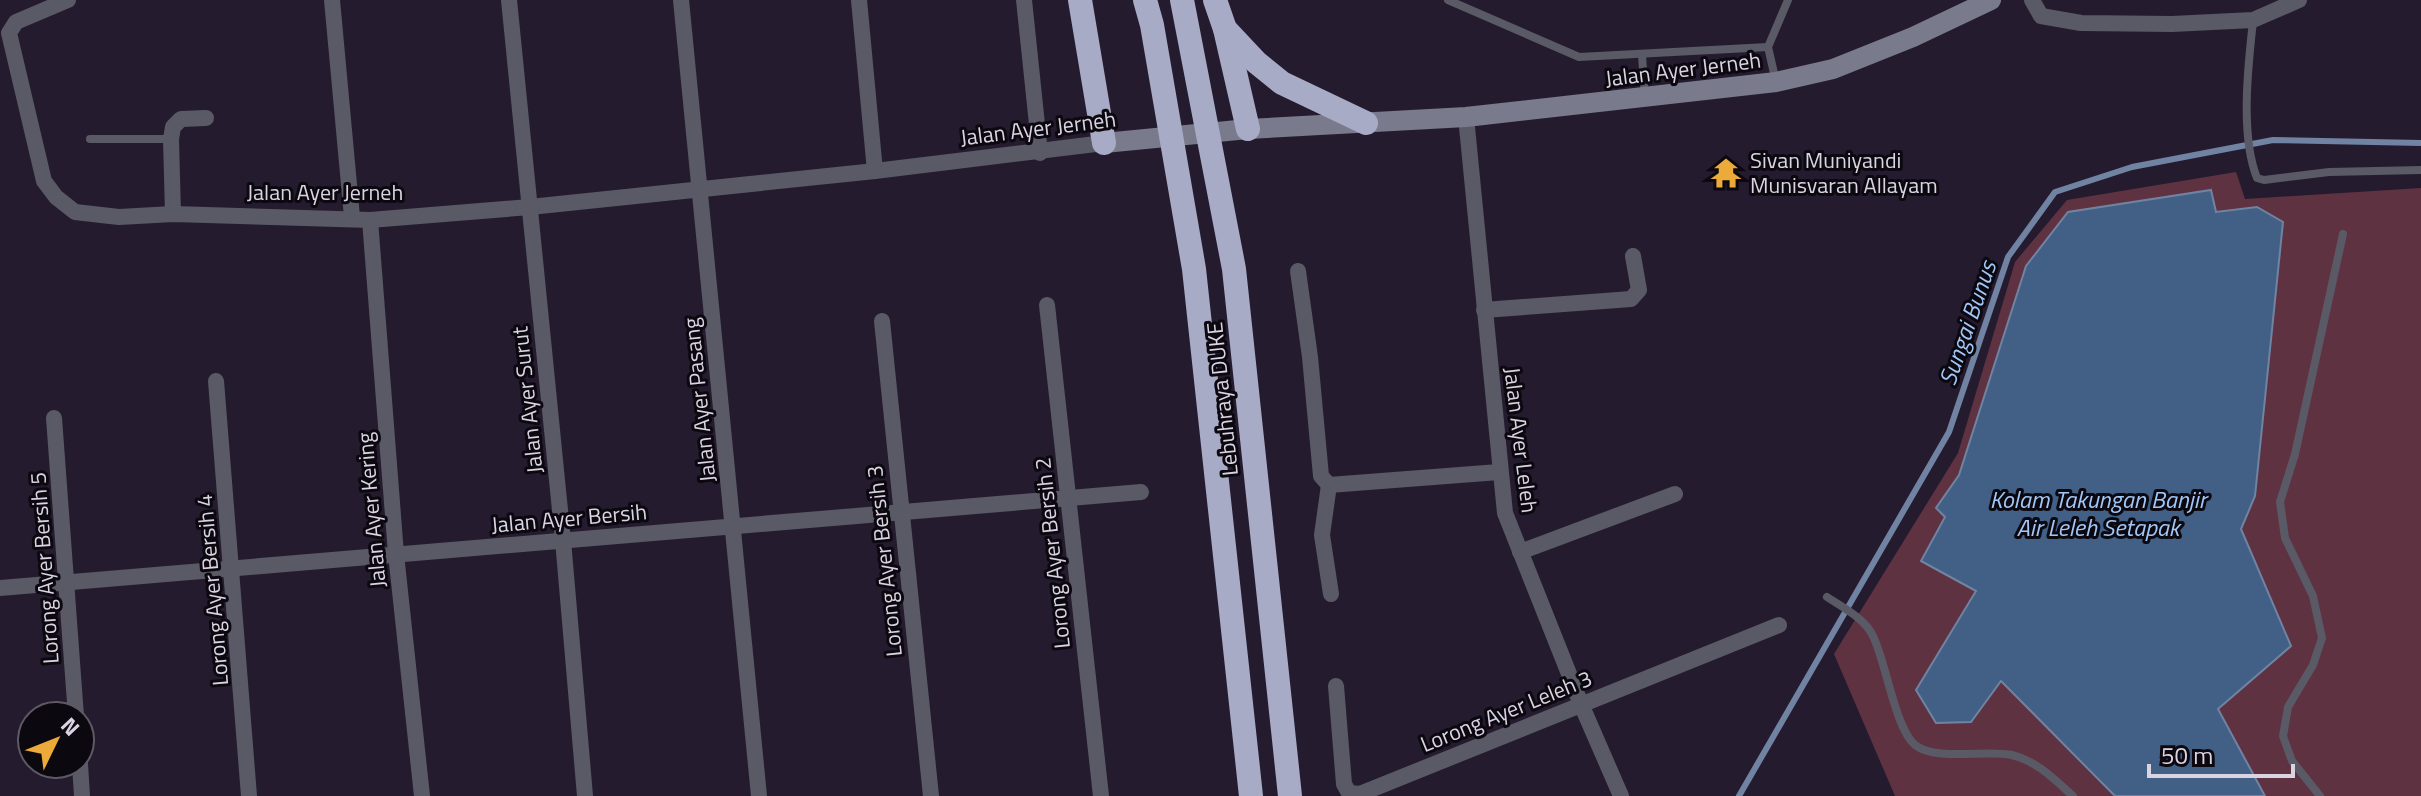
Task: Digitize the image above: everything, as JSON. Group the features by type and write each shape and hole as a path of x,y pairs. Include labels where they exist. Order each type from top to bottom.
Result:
{"highway":[{"path":"1080,0 1104,143"},
{"name":"Lebuhraya DUKE","path":"1145,0 1152,25 1194,269 1251,796"},
{"name":"Lebuhraya DUKE","path":"1182,0 1234,269 1290,796"},
{"path":"1215,0 1225,29 1248,129"},
{"path":"1225,29 1256,62 1282,83 1366,123"}],"main road":[{"name":"Jalan Ayer Jerneh","path":"1104,143 1248,129 1466,117 1776,82 1833,69 1913,37 1991,0"}],"street":[{"name":"Jalan Ayer Jerneh","path":"68,0 16,22 9,33 44,181 56,197 75,212 119,217 173,214 352,217 370,220 530,207 875,171 1104,143"},
{"path":"332,0 352,217"},
{"name":"Jalan Ayer Surut","path":"509,0 563,540 585,796"},
{"name":"Jalan Ayer Pasang","path":"681,0 759,796"},
{"path":"859,0 875,171"},
{"path":"1024,0 1040,153"},
{"path":"2032,0 2041,16 2081,23 2172,24 2253,20 2299,0"},
{"name":"Jalan Ayer Leleh","path":"1466,117 1505,513 1621,796"},
{"path":"173,214 171,139 177,121 206,118"},
{"name":"Jalan Ayer Kering","path":"370,220 396,554 422,796"},
{"path":"1484,310 1631,299 1639,290 1633,256"},
{"path":"1298,271 1321,476 1329,485 1322,535 1331,594"},
{"name":"Lorong Ayer Bersih 2","path":"1047,305 1101,796"},
{"name":"Lorong Ayer Bersih 3","path":"882,321 931,796"},
{"name":"Lorong Ayer Bersih 4","path":"216,381 249,796"},
{"name":"Lorong Ayer Bersih 5","path":"54,418 75,700"},
{"path":"1329,485 1499,472"},
{"name":"Jalan Ayer Bersih","path":"0,588 1141,492"},
{"path":"1520,552 1675,494"},
{"name":"Lorong Ayer Leleh 3","path":"1336,686 1344,784 1349,793 1360,794 1779,625"}],"lane":[{"path":"1448,0 1579,57 1768,47"},
{"path":"1776,82 1768,47 1788,0"},
{"path":"2253,20 2247,114 2257,178 2264,180 2329,172 2421,170"},
{"path":"1642,55 1645,99"},
{"path":"90,139 171,139"},
{"path":"2320,796 2292,761 2283,736 2288,707 2313,665 2322,638 2313,596 2285,538 2280,502 2295,454 2343,234"},
{"path":"1827,597 1860,618 1873,635 1904,730 1916,746 1934,751 2012,755 2039,766 2073,796"}],"shaded area":[{"path":"2236,172 2245,199 2421,188 2421,796 1895,796 1834,654 1958,453 2015,262 2067,200"}],"water":[{"name":"Kolam Takungan Banjir Air Leleh Setapak","path":"2211,190 2216,212 2257,207 2283,222 2255,496 2241,529 2291,646 2218,709 2265,796 2115,796 2001,681 1971,722 1936,723 1916,690 1976,591 1921,561 1945,517 1936,508 1959,475 2026,266 2068,212"}],"waterway":[{"name":"Sungai Bunus","path":"1739,796 1949,432 2008,257 2055,192 2132,167 2273,140 2421,143"}],"place":[{"name":"Sivan Muniyandi Munisvaran Allayam","path":"1726,173"}]}
